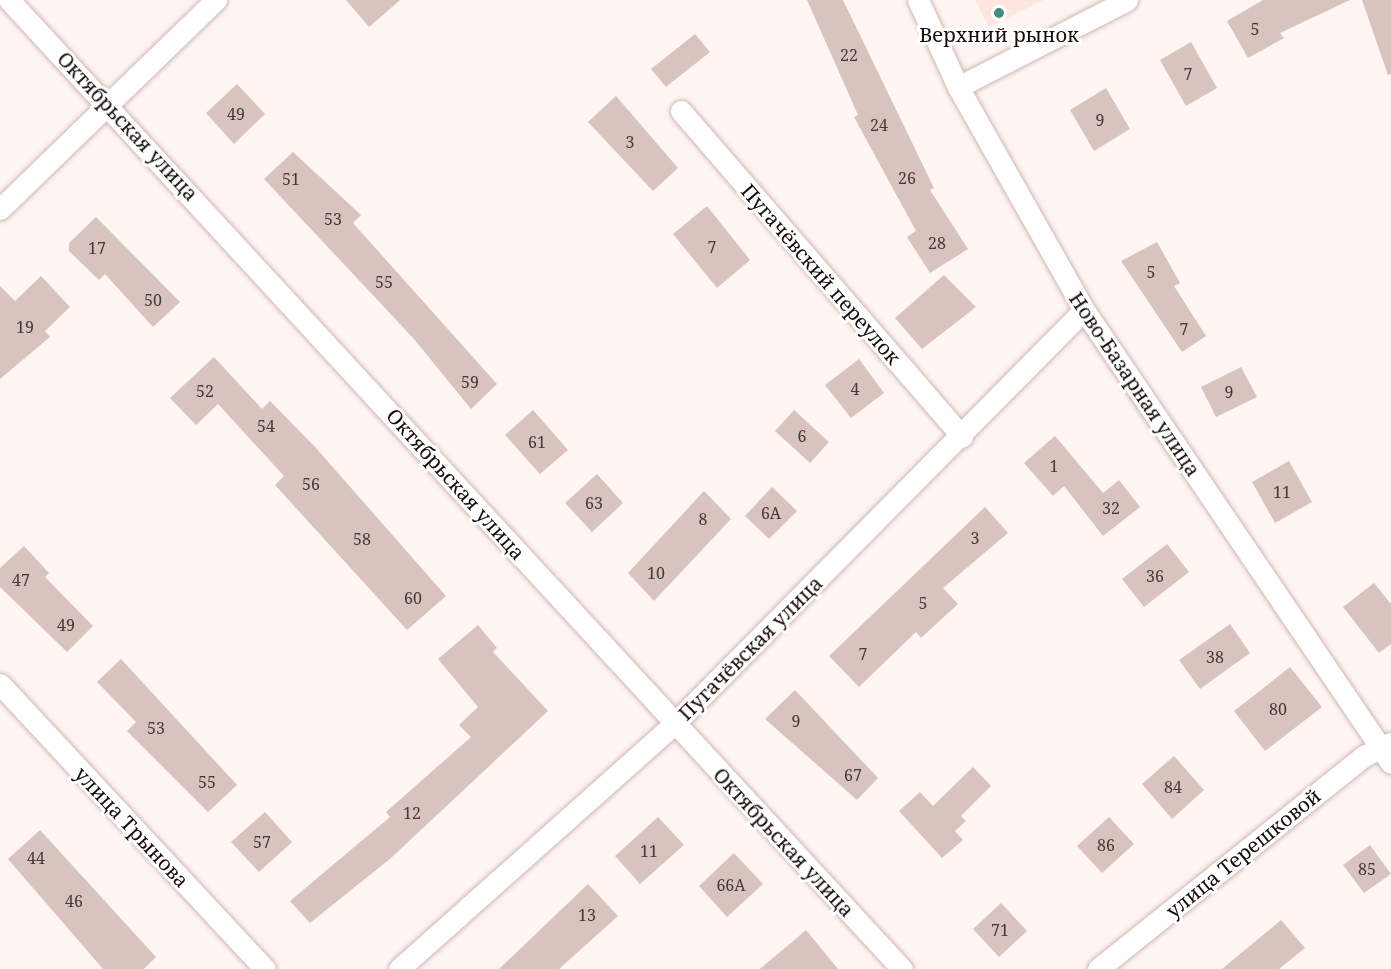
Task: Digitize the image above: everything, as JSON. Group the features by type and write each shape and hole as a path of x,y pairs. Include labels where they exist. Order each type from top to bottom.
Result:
{"street":[{"name":"Октябрьская улица","path":"9,0 110,105 902,969"},
{"path":"0,209 216,0"},
{"name":"Ново-Базарная улица","path":"918,0 958,87 1084,310 1388,752"},
{"path":"958,87 1127,0"},
{"name":"Пугачёвский переулок","path":"681,111 962,436"},
{"name":"Пугачёвская улица","path":"399,969 675,723 962,436 1084,310"},
{"name":"улица Трынова","path":"0,684 265,969"},
{"name":"улица Терешковой","path":"1098,969 1364,756 1388,752"}],"shaded area":[{"name":"Верхний рынок","path":"975,0 1043,0 989,27"}],"building":[{"path":"346,0 400,0 369,27"},
{"path":"807,0 843,0 934,188 930,190 968,249 930,273 907,237 916,231 854,117 858,115"},
{"path":"1263,0 1350,0 1280,33 1284,38 1248,58 1227,21"},
{"path":"1362,0 1391,0 1391,74 1388,75"},
{"path":"695,34 710,52 666,87 651,69"},
{"path":"1191,42 1217,88 1186,106 1160,60"},
{"path":"237,84 265,114 234,144 206,113"},
{"path":"1106,88 1130,129 1094,151 1070,110"},
{"path":"616,96 678,168 653,191 588,122"},
{"path":"293,152 361,215 353,223 497,384 471,409 414,339 264,179"},
{"path":"707,206 750,260 717,288 673,234"},
{"path":"96,217 180,302 153,327 105,274 99,280 69,251 69,243"},
{"path":"1157,242 1180,283 1174,286 1206,336 1182,352 1121,261"},
{"path":"944,275 976,307 922,349 895,318"},
{"path":"41,276 70,307 45,331 50,337 0,379 0,286 15,301"},
{"path":"214,357 262,409 270,401 316,448 446,596 407,630 275,485 284,476 218,404 196,425 170,398"},
{"path":"859,359 884,393 851,418 825,385"},
{"path":"1241,367 1257,397 1216,417 1201,387"},
{"path":"533,410 568,450 540,474 505,435"},
{"path":"794,410 829,442 810,463 775,431"},
{"path":"1055,436 1103,493 1119,480 1140,507 1103,536 1064,486 1053,496 1024,463"},
{"path":"1289,461 1312,502 1275,523 1252,482"},
{"path":"597,474 623,503 592,532 565,503"},
{"path":"772,487 797,511 769,539 745,516"},
{"path":"704,491 731,519 654,601 628,573"},
{"path":"985,507 1008,533 943,588 958,604 921,638 916,632 859,687 829,656"},
{"path":"1167,544 1189,572 1144,607 1122,579"},
{"path":"24,546 49,573 45,577 93,626 67,652 0,587 0,568"},
{"path":"1374,583 1391,604 1391,644 1379,653 1343,607"},
{"path":"1230,624 1250,653 1200,689 1179,660"},
{"path":"478,625 497,648 493,652 548,711 391,858 310,923 290,901 390,817 386,812 471,737 459,725 478,707 438,659"},
{"path":"121,659 237,785 208,812 127,731 136,722 97,682"},
{"path":"1290,667 1322,707 1265,751 1234,711"},
{"path":"795,690 878,778 857,800 765,719"},
{"path":"1174,756 1204,790 1172,819 1142,784"},
{"path":"973,767 991,786 961,816 966,821 955,831 963,840 942,858 899,811 920,792 933,806"},
{"path":"265,812 292,842 259,872 231,842"},
{"path":"658,817 684,845 640,884 615,856"},
{"path":"1109,817 1134,844 1102,873 1077,846"},
{"path":"40,830 156,957 144,969 103,969 8,859"},
{"path":"1370,845 1391,874 1364,893 1343,865"},
{"path":"734,853 763,884 727,917 699,886"},
{"path":"588,884 618,916 559,969 499,969"},
{"path":"1001,903 1027,931 999,957 973,929"},
{"path":"1281,920 1305,948 1279,969 1222,969"},
{"path":"806,930 838,969 760,969"}],"place":[{"name":"Верхний рынок","path":"999,13"}]}
